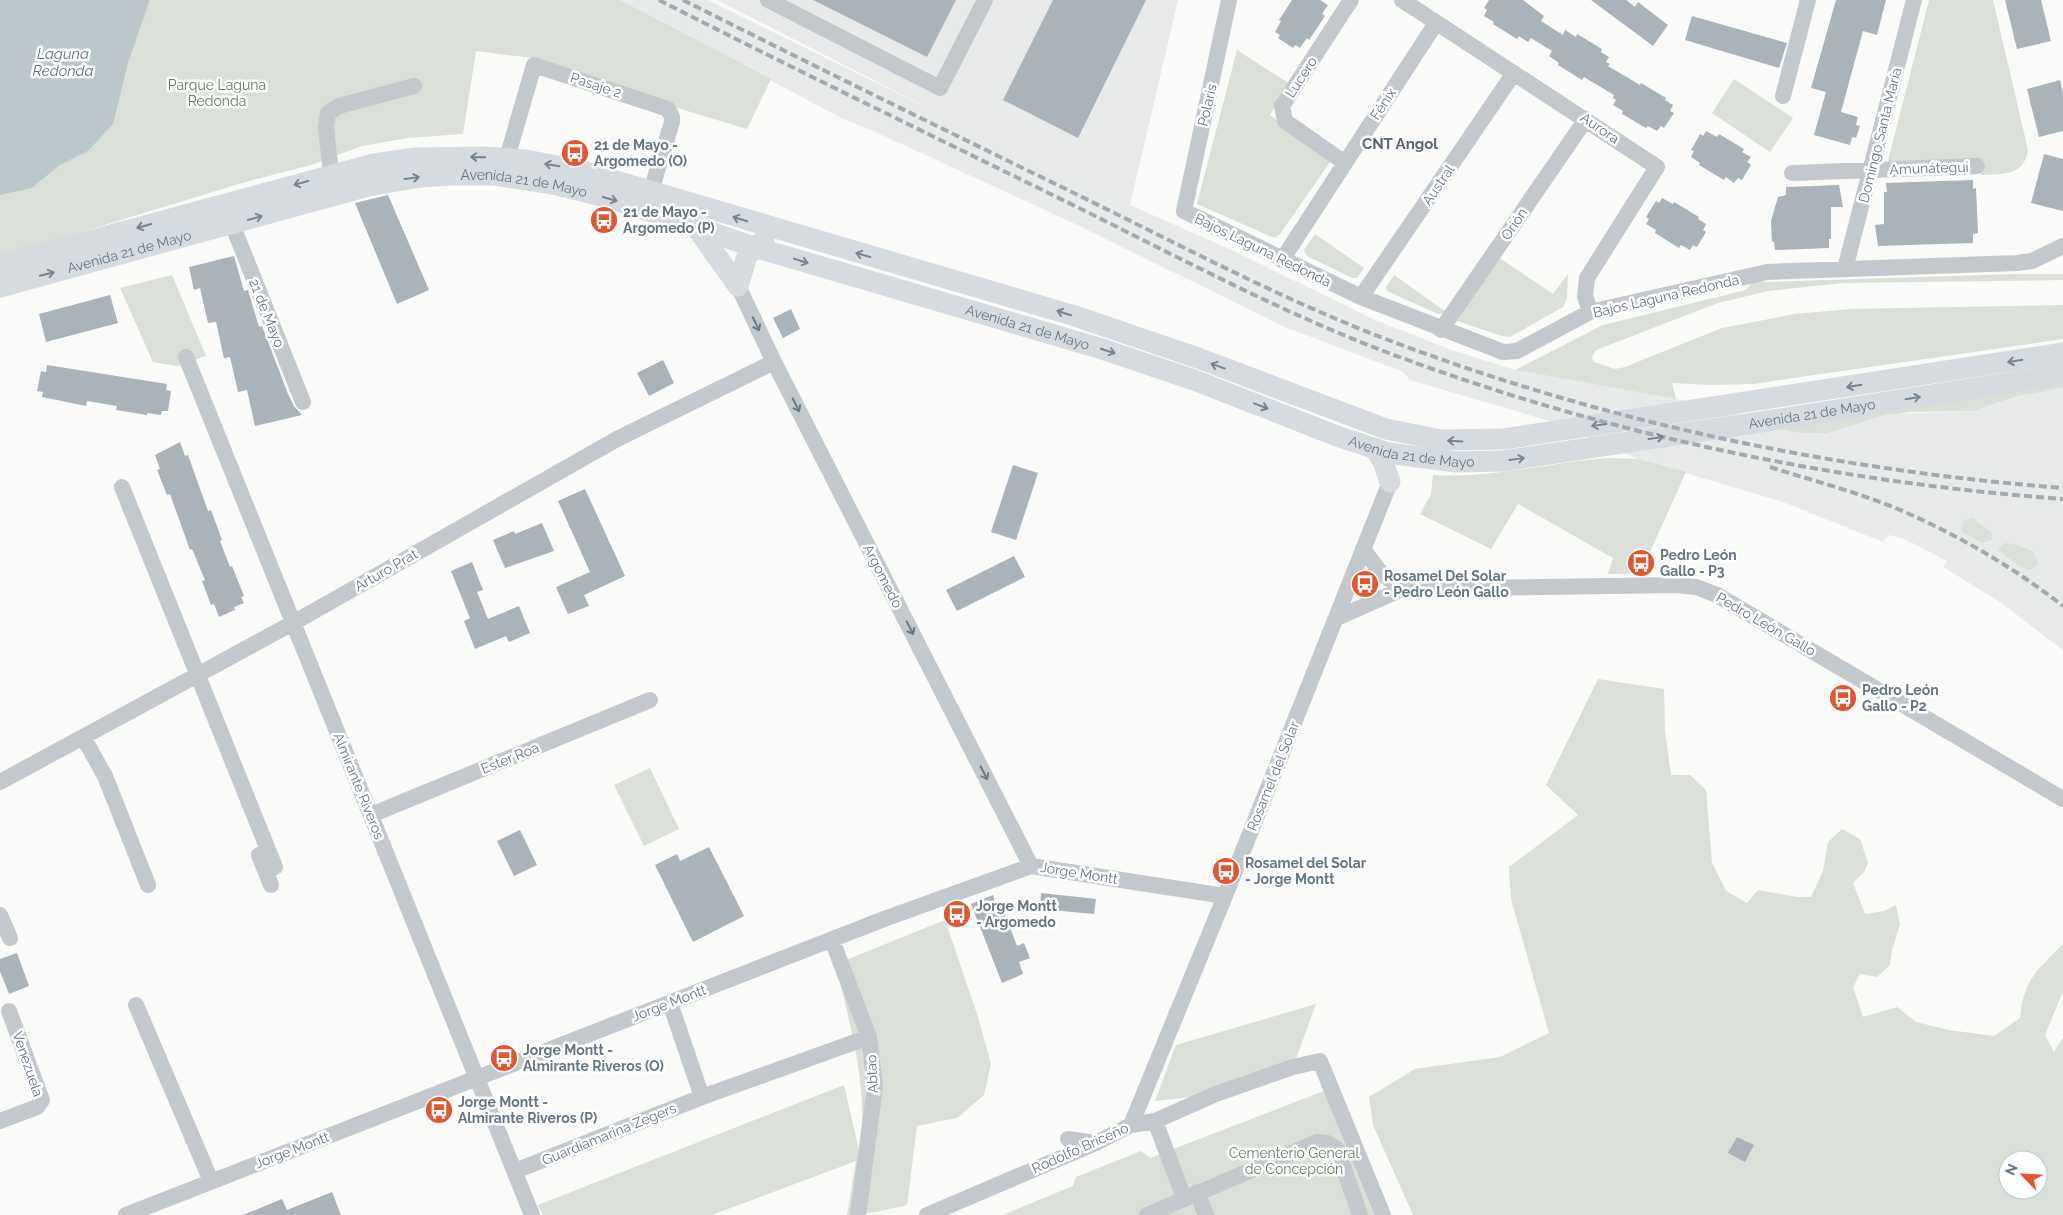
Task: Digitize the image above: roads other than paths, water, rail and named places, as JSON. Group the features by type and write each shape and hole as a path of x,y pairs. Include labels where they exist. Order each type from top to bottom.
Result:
{"main road":[{"name":"Avenida 21 de Mayo","path":"0,265 331,174 374,164 415,158 507,158 582,171 787,233 1075,316 1408,434 1441,440 1467,442 1504,440 2063,353"},
{"name":"Avenida 21 de Mayo","path":"0,286 393,181 421,177 472,175 523,178 610,198 754,247 1102,349 1194,380 1374,448 1416,458 1478,463 1762,422 2063,374"},
{"path":"695,226 738,286"},
{"path":"738,286 744,263 754,247 767,239 787,233"},
{"path":"1374,448 1382,461 1390,482"},
{"path":"1390,482 1401,468 1416,458"}],"street":[{"path":"768,0 940,88 985,0"},
{"name":"Polaris","path":"1184,211 1229,0"},
{"name":"Lucero","path":"1344,163 1285,121 1282,106 1351,0"},
{"name":"Aurora","path":"1402,0 1657,167 1587,278 1585,296 1590,312"},
{"path":"1783,96 1808,0"},
{"name":"Domingo Santa María","path":"1845,269 1914,0"},
{"name":"Fénix","path":"1282,260 1436,23"},
{"name":"Pasaje 2","path":"507,158 534,65 668,109 672,122 651,191"},
{"name":"Austral","path":"1361,298 1514,72"},
{"path":"331,174 326,127 328,114 339,106 414,86"},
{"name":"Orión","path":"1441,330 1586,119"},
{"name":"Amunátegui","path":"1792,173 1977,166"},
{"name":"Bajos Laguna Redonda","path":"1184,211 1361,298 1503,352 1517,351 1590,312 1767,272 2018,263 2032,260 2063,246"},
{"name":"21 de Mayo","path":"232,224 303,402"},
{"name":"Argomedo","path":"738,286 774,362 1031,866"},
{"name":"Almirante Riveros","path":"186,357 532,1215"},
{"name":"Arturo Prat","path":"0,782 293,622 617,439 774,362"},
{"name":"Rosamel del Solar","path":"1131,1125 1337,618 1390,482"},
{"path":"122,487 271,885"},
{"path":"1363,550 1381,573 1402,589"},
{"name":"Pedro León Gallo","path":"1337,618 1402,589 1677,585 1696,587 1717,595 2063,799"},
{"path":"193,677 275,867"},
{"name":"Ester Roa","path":"371,816 650,700"},
{"path":"83,736 105,776 148,885"},
{"name":"Jorge Montt","path":"126,1215 832,940 1031,866 1225,896"},
{"path":"0,915 10,938"},
{"name":"Abtao","path":"832,940 869,1037 875,1087 858,1215"},
{"path":"670,1003 702,1097"},
{"path":"136,1004 211,1181"},
{"name":"Venezuela","path":"0,1122 37,1107 42,1100 9,1011"},
{"name":"Guardiamarina Zegers","path":"514,1171 702,1097 869,1037"},
{"name":"Rodolfo Briceño","path":"935,1207 1096,1143 1131,1125 1156,1121 1216,1094 1293,1067 1320,1061 1383,1215"},
{"path":"1156,1121 1191,1195 1206,1215"},
{"path":"1068,1139 1096,1143"},
{"path":"1147,1215 1317,1142 1327,1143 1337,1149 1360,1215"}],"water":[{"name":"Laguna Redonda","path":"0,0 150,0 128,63 113,124 88,151 60,165 32,188 0,195"}],"railway":[{"path":"659,0 1231,284 1308,320 1386,352 1468,381 1551,407 1635,430 1720,450 1805,467 1890,480 2063,499"},
{"path":"683,0 1312,309 1391,341 1473,370 1555,396 1638,419 1722,438 1891,469 2063,488"},
{"path":"1770,467 1863,496 1938,527 2003,564 2063,606"}],"place":[{"name":"21 de Mayo - Argomedo (O)","path":"575,153"},
{"name":"21 de Mayo - Argomedo (P)","path":"604,220"},
{"name":"Pedro León Gallo - P3","path":"1641,563"},
{"name":"Rosamel Del Solar - Pedro León Gallo","path":"1365,584"},
{"name":"Pedro León Gallo - P2","path":"1843,698"},
{"name":"Rosamel del Solar - Jorge Montt","path":"1226,871"},
{"name":"Jorge Montt - Argomedo","path":"957,914"},
{"name":"Jorge Montt - Almirante Riveros (O)","path":"504,1058"},
{"name":"Jorge Montt - Almirante Riveros (P)","path":"439,1110"}],"district":[{"name":"CNT Angol","path":"1400,144"}],"park label":[{"name":"Parque Laguna Redonda","path":"217,94"},
{"name":"Cementerio General de Concepción","path":"1294,1162"}]}
